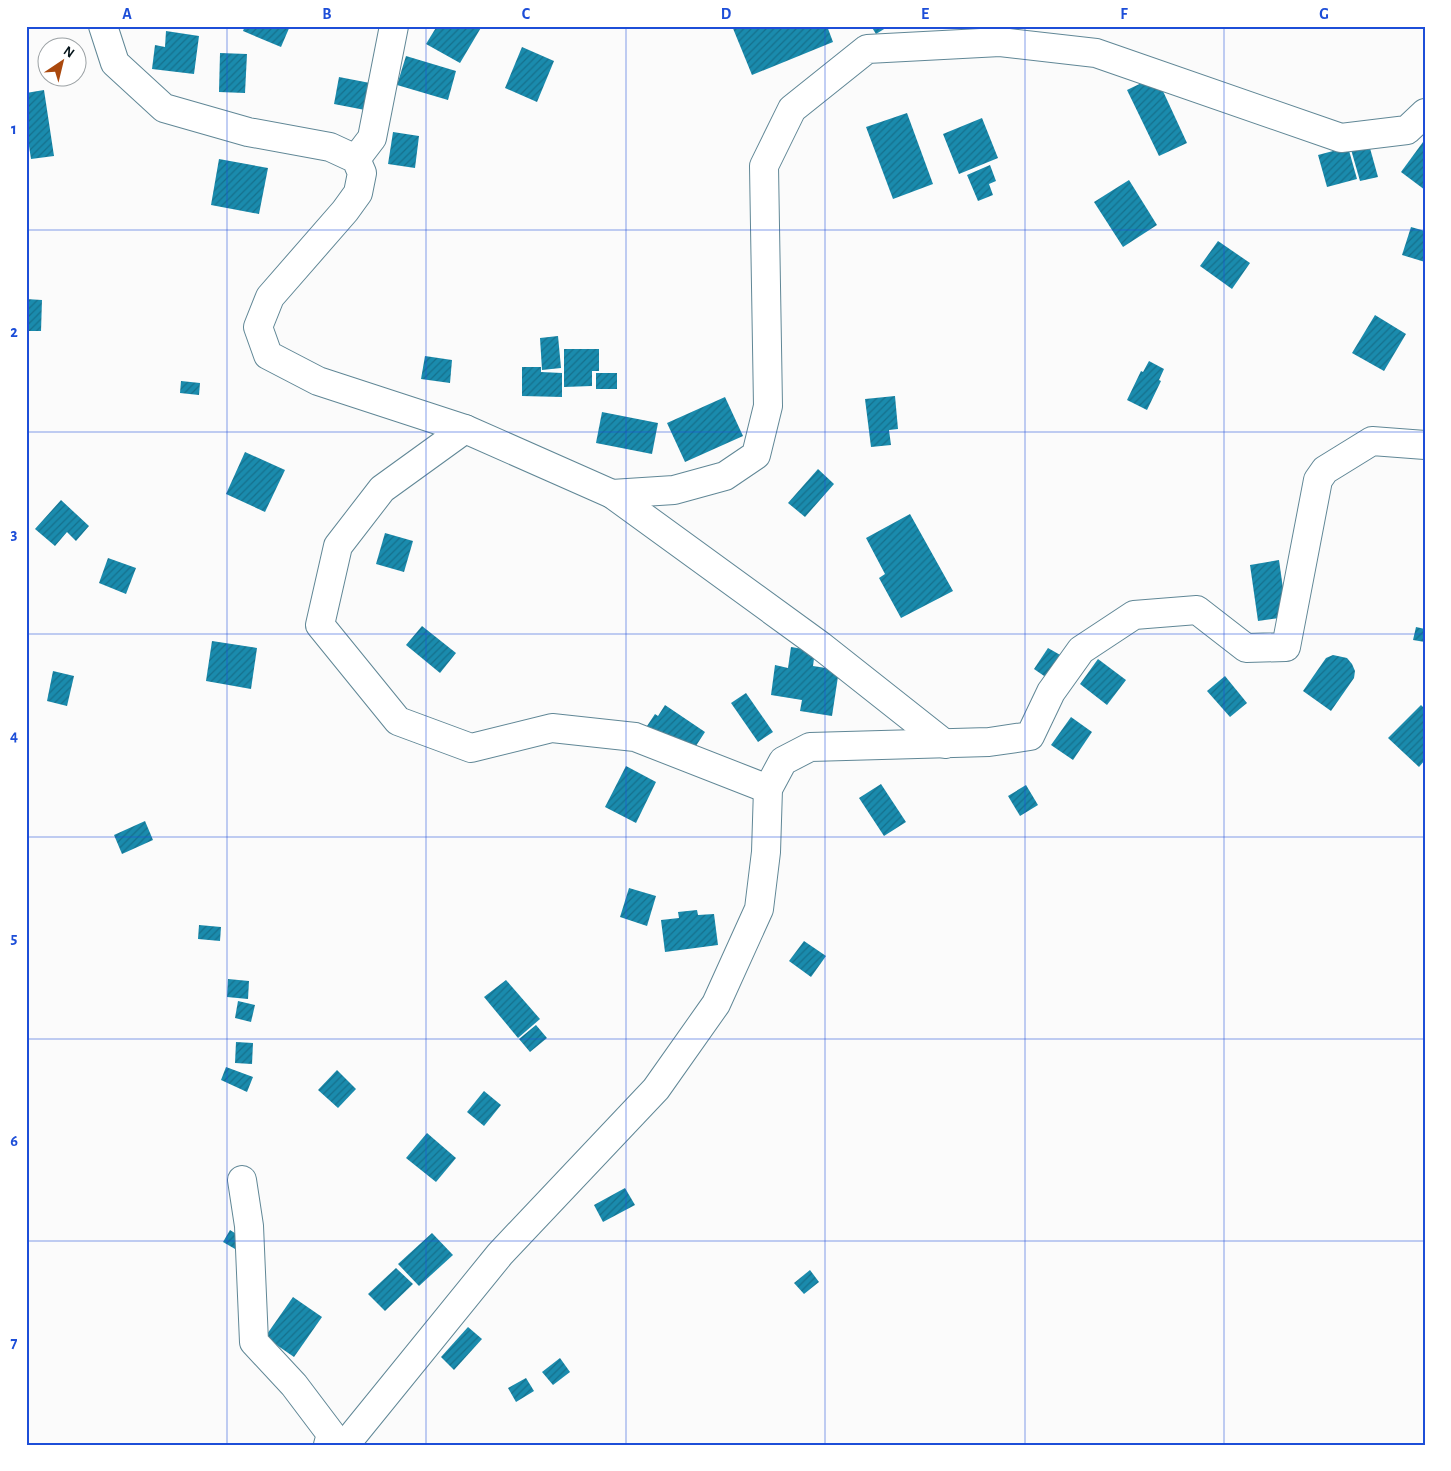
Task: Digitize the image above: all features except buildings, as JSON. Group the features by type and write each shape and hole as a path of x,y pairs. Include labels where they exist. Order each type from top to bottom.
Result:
{"street":[{"path":"103,26 115,63 164,108 248,132 330,147 356,159 362,173 358,193 345,211 270,297 258,327 268,355 318,381 465,429 612,494 820,646 945,744"},
{"path":"356,159 372,138 394,26"},
{"path":"612,494 674,490 725,476 756,454 768,406 764,166 792,109 867,49 1000,42 1096,53 1341,138 1407,130 1425,113"},
{"path":"465,429 382,489 338,546 320,625 398,721 471,748 552,728 635,737 768,789"},
{"path":"345,1445 500,1254 656,1089 716,1004 759,909 766,852 768,789 783,761 810,747 988,742 1030,736 1051,692 1081,650 1134,614 1197,610 1246,648 1286,647 1318,480 1325,470 1372,441 1425,445"},
{"path":"242,1180 249,1226 254,1342 294,1385 331,1434 328,1445"}]}
